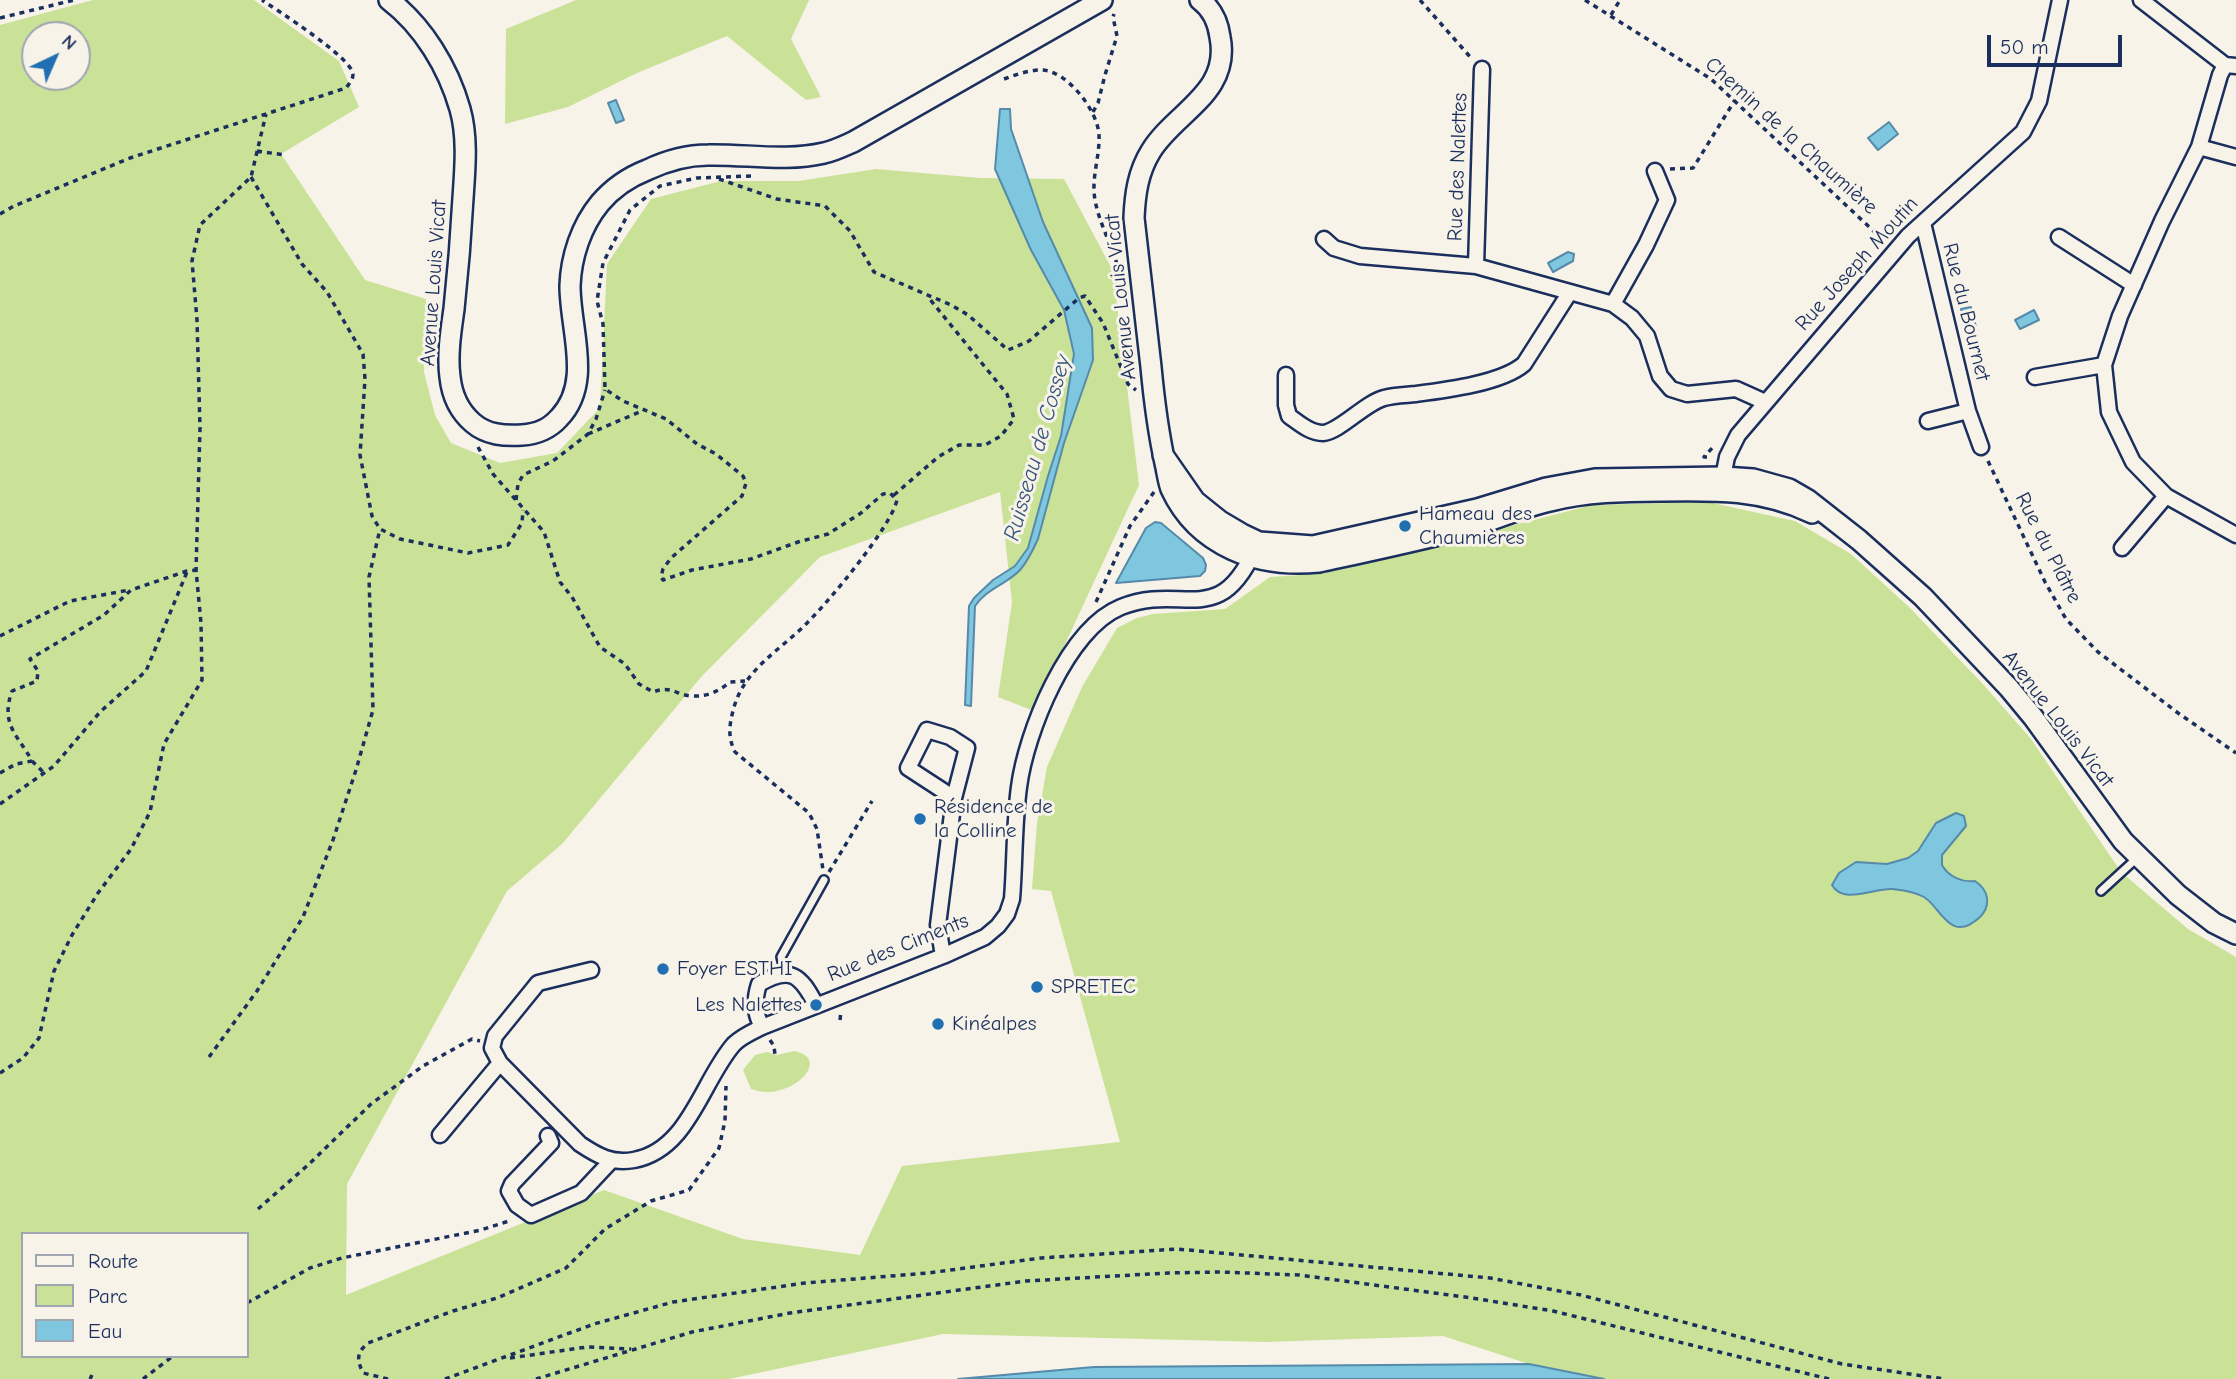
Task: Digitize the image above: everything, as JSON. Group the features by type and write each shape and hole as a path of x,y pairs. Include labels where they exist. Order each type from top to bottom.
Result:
{"main road":[{"name":"Avenue Louis Vicat","path":"389,0 424,34 446,71 460,111 466,159 450,375 453,395 459,408 480,428"},
{"name":"Avenue Louis Vicat","path":"1200,0 1213,13 1219,27 1222,42 1216,77 1206,93 1152,150 1143,167 1135,198 1134,218 1152,383 1163,455 1195,501 1255,550"},
{"path":"480,428 503,436 536,434 561,417 576,393 578,366 570,284 574,258 583,228 600,203 617,187 639,173 669,160 705,155 791,157 839,148 1110,4"},
{"path":"1255,550 1313,546 1340,541 1477,509 1577,481 1595,479 1723,484"},
{"name":"Avenue Louis Vicat","path":"1723,484 1797,506 1844,529 1884,561 1985,661 2033,718 2105,818 2138,857 2178,895 2214,923 2236,934"}],"street":[{"name":"Rue Joseph Moutin","path":"1723,484 1727,457 1738,435 1765,402 1890,257 1923,223 2023,132 2039,100 2060,0"},
{"path":"2141,0 2231,65 2220,75 2199,147 2162,221 2120,316 2104,365 2109,412 2133,462 2166,496 2236,535"},
{"name":"Rue des Nalettes","path":"1476,266 1482,69"},
{"path":"2199,147 2236,157"},
{"path":"1613,304 1667,200 1655,171"},
{"name":"Rue du Bournet","path":"1923,223 1968,411 1981,447"},
{"path":"2059,237 2134,285"},
{"name":"Rue des Nalettes","path":"1324,239 1334,248 1360,256 1476,266 1613,304 1632,318 1647,336 1660,376 1671,389 1687,394 1736,389 1765,402"},
{"path":"1286,375 1286,405 1289,416 1306,427 1325,433 1383,398 1493,380 1514,373 1524,364 1570,292"},
{"path":"2035,377 2104,365"},
{"name":"Rue du Bournet","path":"1928,421 1968,411"},
{"path":"2122,548 2166,496"},
{"name":"Rue des Ciments","path":"611,1161 645,1158 663,1147 682,1128 718,1068 742,1037 943,956 985,937 998,926 1007,914 1013,892 1019,785 1030,742 1058,675 1073,649 1086,631 1118,608 1134,602 1170,597 1201,601 1216,597 1237,582 1255,550"},
{"path":"943,956 938,925 954,798 967,747 950,737 927,730 908,768 954,798"},
{"path":"533,1156 506,1185 517,1205 531,1215 581,1193 611,1161 580,1144 500,1063 492,1043 502,1026 538,983 591,970"},
{"path":"762,1027 754,1000 759,984 775,975 785,973 797,978 816,1005"},
{"path":"440,1135 500,1063"}],"lane":[{"path":"2101,891 2138,857"},
{"path":"785,973 782,957 824,880"}],"path":[{"path":"0,18 74,0"},
{"path":"0,214 130,158 346,89 352,80 353,72 347,61 262,0"},
{"path":"1420,0 1482,69"},
{"name":"Chemin de la Chaumière","path":"1585,0 1711,79 1880,237 1875,243 1890,257"},
{"path":"1611,15 1620,0"},
{"path":"1093,112 1117,36 1110,4"},
{"path":"1003,79 1043,69 1063,78 1081,94 1093,112 1099,133 1094,174 1095,199 1116,259 1122,292"},
{"path":"1655,171 1693,168 1735,100"},
{"path":"0,1073 23,1058 39,1038 54,971 72,934 131,849 150,812 164,744 202,680 201,623 196,570 200,428 197,320 192,261 201,225 251,177 266,114"},
{"path":"257,151 285,155"},
{"path":"705,155 716,178 777,199 825,206 850,231 874,272 968,315 1008,350 1029,341 1064,310 1085,296 1103,323 1128,384 1137,391 1135,379"},
{"path":"588,434 596,419 605,389 603,324 597,301 603,263 630,210 660,186 697,178 761,176"},
{"path":"251,177 302,264 327,292 363,354 365,379 360,455 372,516 380,529 400,539 426,546 468,553 478,552 508,545 522,523 523,510"},
{"path":"894,495 938,457 959,445 985,445 1001,436 1014,419 1007,394 926,294"},
{"path":"605,389 623,401 666,419 697,444 716,454 743,476 746,483 742,496 671,558 663,569 663,580 692,570 751,559 828,534 862,513 883,494 890,493 897,500 896,507 853,568 808,622 764,660 745,681 730,720 730,742 736,752 809,813 817,829 824,880"},
{"path":"516,500 518,484 523,475 553,461 588,434 644,410"},
{"path":"480,428 478,448 493,474 544,532 560,582 572,597 600,647 625,664 639,684 653,692 665,688 693,696 719,691 730,682 745,681"},
{"name":"Rue du Plâtre","path":"1981,447 2045,582 2066,619 2098,652 2236,753"},
{"path":"1086,631 1094,606 1130,526 1156,488"},
{"path":"209,1058 257,991 303,917 333,840 356,770 373,710 369,577 380,529"},
{"path":"0,636 70,601 131,590 196,570"},
{"path":"0,804 54,766 100,712 146,671 187,571"},
{"path":"44,773 16,740 8,724 7,702 12,691 37,681 38,671 30,659 104,615 131,590"},
{"path":"0,772 16,764 32,761"},
{"path":"824,880 872,801"},
{"path":"258,1209 371,1104 423,1066 472,1039 492,1043"},
{"path":"388,1379 363,1373 358,1361 359,1352 368,1343 453,1311 497,1298 566,1268 605,1229 651,1201 690,1190 713,1160 724,1134 726,1085 724,1075 718,1068"},
{"path":"248,1302 310,1268 342,1258 481,1230 531,1215"},
{"path":"445,1379 594,1324 673,1302 805,1283 928,1273 1041,1258 1177,1249 1490,1278 1581,1295 1842,1364 1944,1379"},
{"path":"536,1379 692,1332 790,1313 1026,1281 1222,1272 1299,1275 1553,1311 1829,1379"},
{"path":"504,1359 587,1348 634,1350"},
{"path":"144,1379 170,1358"}],"green space":[{"path":"93,0 254,0 339,61 359,107 281,154 365,280 426,299 424,372 435,415 451,443 500,463 557,453 600,408 607,264 651,199 721,181 799,181 876,169 980,178 1064,179 1113,271 1139,485 1034,711 998,697 1012,602 1000,492 820,557 702,676 562,844 507,891 347,1184 346,1295 604,1190 743,1239 860,1255 902,1166 1120,1142 1051,891 1032,889 1037,823 1047,767 1082,687 1117,628 1153,614 1225,609 1270,577 1317,574 1351,567 1592,505 1708,502 1795,521 1851,554 1909,607 2031,739 2121,872 2188,929 2236,957 2236,1379 1604,1379 1529,1364 1443,1336 1266,1342 943,1334 729,1379 0,1379 0,25"},
{"path":"576,0 809,0 791,39 821,97 806,100 727,36 637,73 568,107 505,124 506,29"},
{"path":"794,1051 805,1056 810,1062 802,1079 779,1091 751,1089 743,1070 755,1055 767,1052 777,1055"}],"water":[{"path":"616,100 624,120 616,123 608,103"},
{"path":"1000,109 1010,109 1011,129 1043,222 1092,328 1093,360 1064,443 1038,539 1020,570 985,595 975,606 971,706 965,705 969,606 993,580 1015,566 1028,548 1061,436 1074,354 1064,310 1031,250 995,169"},
{"path":"1889,122 1898,134 1878,150 1868,138"},
{"path":"1568,252 1574,254 1573,261 1553,272 1548,263"},
{"path":"1971,307 1976,327 1972,332 1966,330 1961,309"},
{"path":"2034,310 2039,320 2020,329 2015,320"},
{"path":"1155,522 1161,523 1203,558 1205,571 1200,576 1116,583 1146,528"},
{"path":"1956,813 1964,816 1966,826 1942,855 1942,865 1956,878 1975,881 1984,890 1987,906 1980,917 1970,925 1954,926 1924,897 1913,893 1885,889 1851,895 1837,891 1832,885 1839,873 1856,862 1887,864 1908,858 1918,851 1936,823"},
{"path":"1529,1364 1604,1379 958,1379 1094,1367"}],"place":[{"name":"Hameau des Chaumières","path":"1405,526"},
{"name":"Résidence de la Colline","path":"920,819"},
{"name":"Foyer ESTHI","path":"663,969"},
{"name":"SPRETEC","path":"1037,987"},
{"name":"Les Nalettes","path":"816,1005"},
{"name":"Kinéalpes","path":"938,1024"}],"water label":[{"name":"Ruisseau de Cossey","path":"1038,448"}]}
